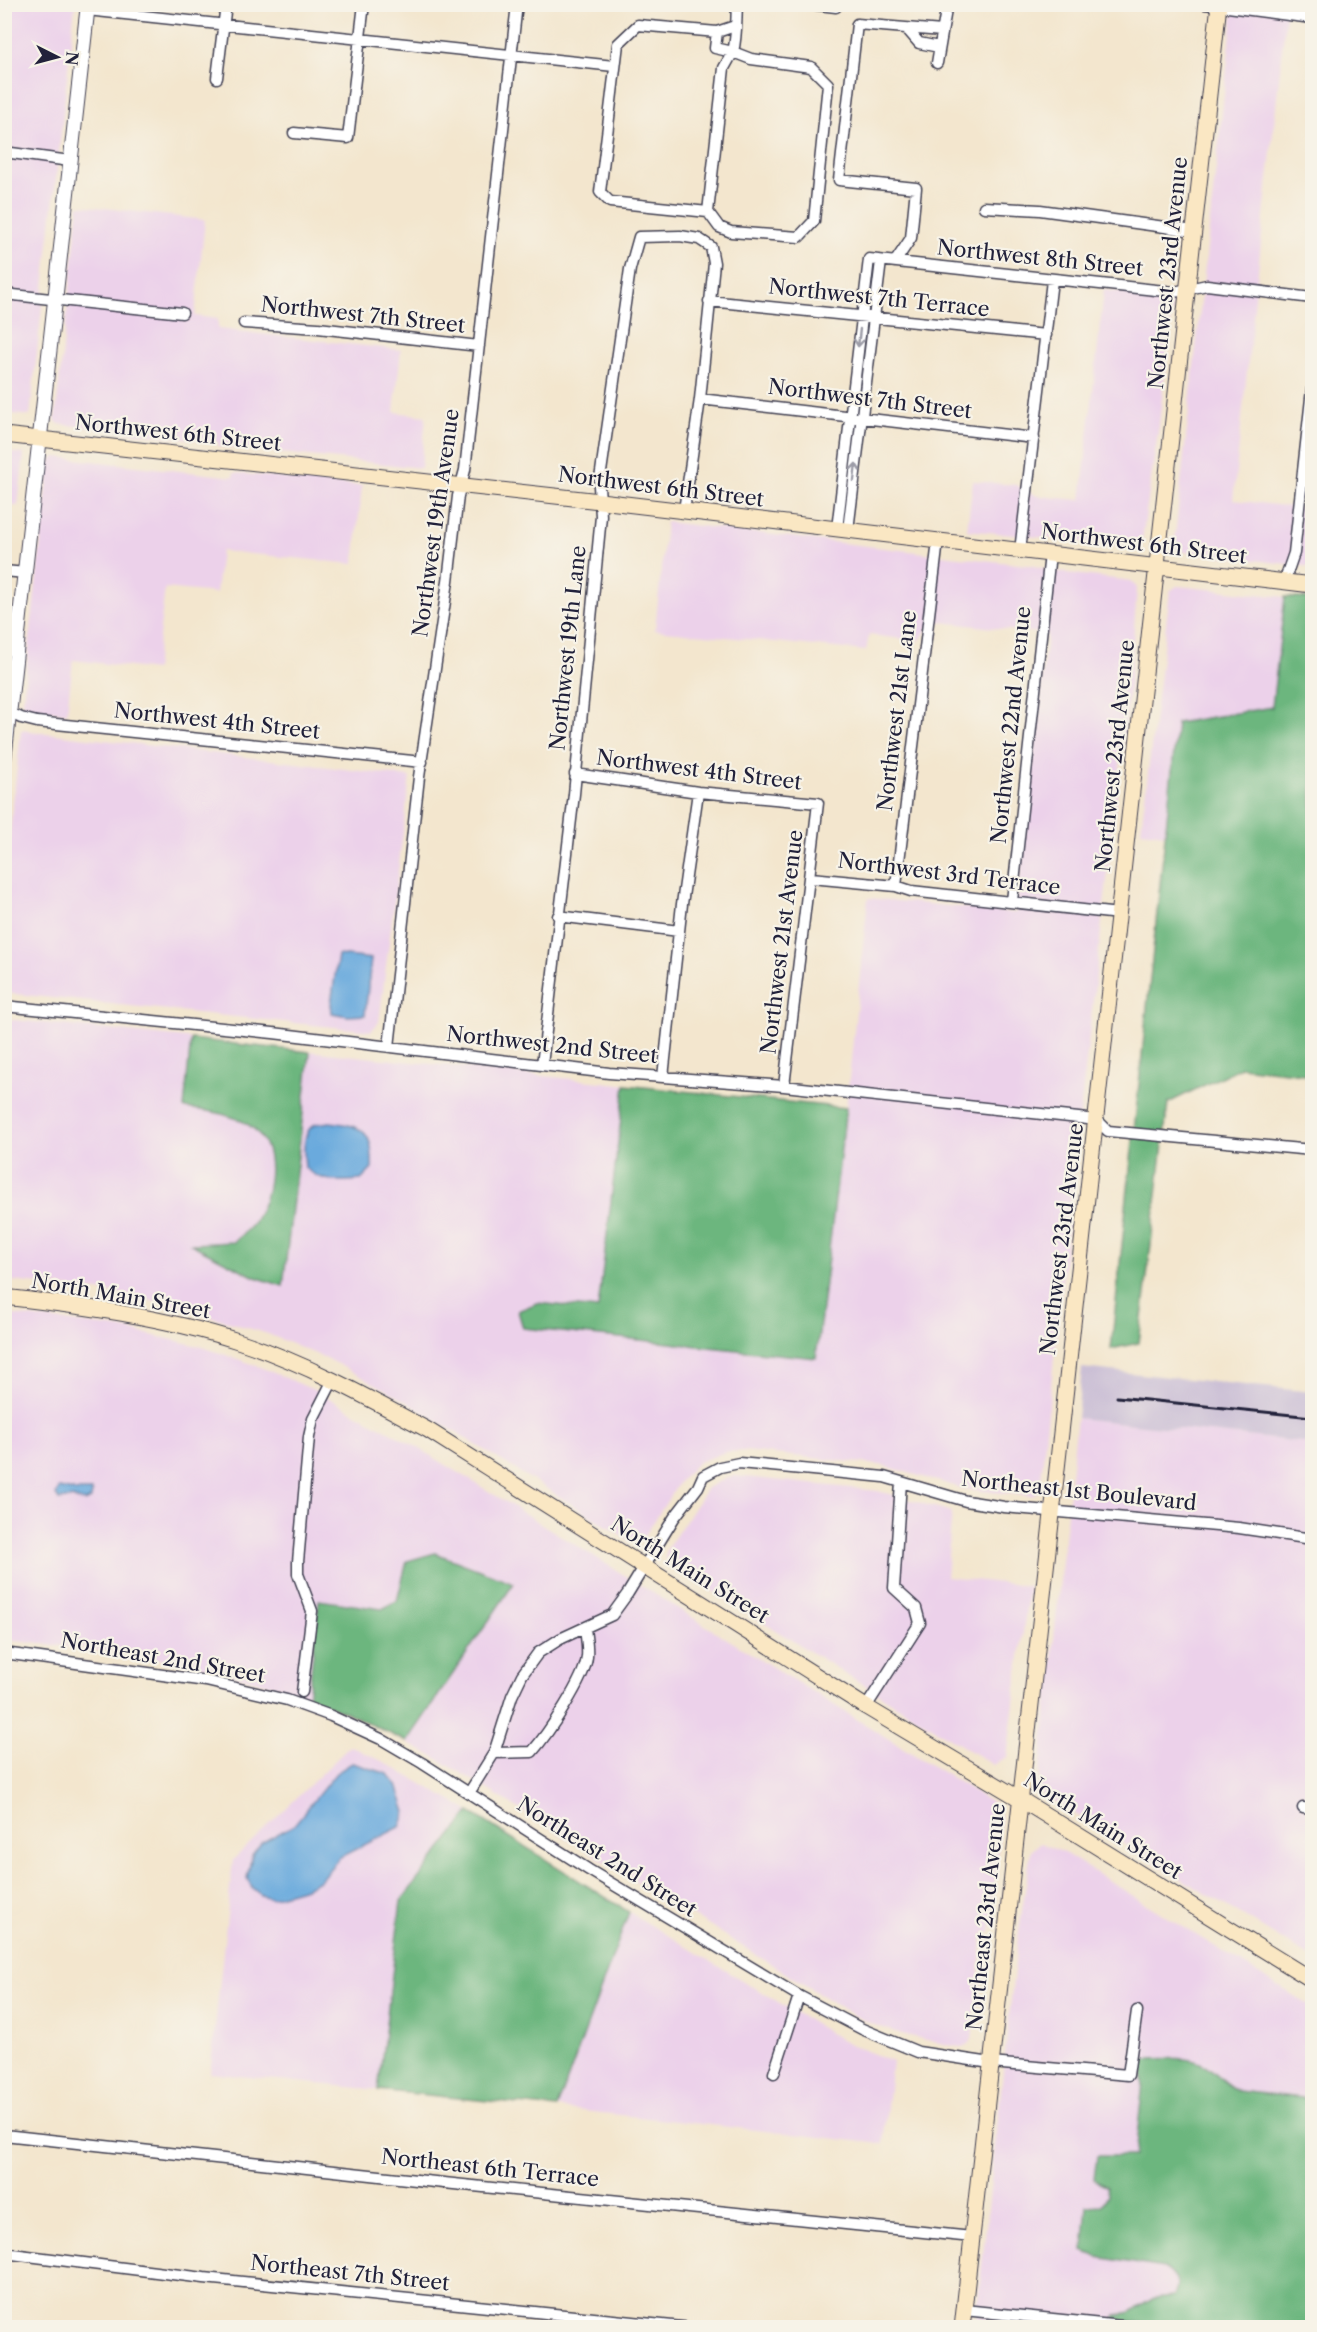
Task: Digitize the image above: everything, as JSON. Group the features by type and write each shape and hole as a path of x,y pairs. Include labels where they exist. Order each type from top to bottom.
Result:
{"main road":[{"name":"Northwest 23rd Avenue","path":"1053,1512 1194,231 1214,5"},
{"name":"Northwest 6th Street","path":"4,435 600,501 1312,585"},
{"name":"North Main Street","path":"4,1297 51,1302 171,1322 239,1341 333,1380 428,1430 866,1707 1020,1798 1312,1980"},
{"name":"Northeast 23rd Avenue","path":"962,2328 1053,1512"}],"street":[{"path":"218,78 226,4"},
{"path":"294,133 348,138 364,4"},
{"name":"Northwest 19th Avenue","path":"389,1047 422,762 448,581 459,485 465,470 517,4"},
{"path":"717,32 715,48 733,52 751,59 812,67 828,84 814,221 799,237 731,232 719,227 708,212 724,68 733,52 737,35 736,4"},
{"path":"810,4 836,8"},
{"path":"936,63 947,4"},
{"path":"1214,5 1312,18"},
{"path":"4,760 6,712 26,573 88,7 614,66"},
{"path":"895,262 911,238 916,188 839,180 857,24 906,30 942,31"},
{"path":"708,212 610,202 600,192 614,66 618,44 638,25 717,32 735,26"},
{"path":"906,30 920,43 939,47"},
{"path":"4,152 70,161"},
{"path":"984,207 1040,210 1194,231"},
{"name":"Northwest 19th Lane","path":"542,1065 601,516 599,486 628,278 639,237 680,236 699,239 711,247 714,263 709,301"},
{"name":"Northwest 8th Street","path":"861,315 869,260 1174,292 1207,285 1312,298"},
{"path":"842,529 856,416 874,316 881,261"},
{"path":"1020,550 1052,280"},
{"path":"4,294 182,313"},
{"path":"684,511 700,399 709,301"},
{"name":"Northwest 7th Terrace","path":"709,301 1046,335"},
{"path":"856,416 861,315"},
{"name":"Northwest 7th Street","path":"244,323 325,328 479,346"},
{"path":"1284,582 1294,553 1312,389"},
{"name":"Northwest 7th Street","path":"700,399 1034,438"},
{"name":"Northwest 21st Lane","path":"896,886 938,541"},
{"name":"Northwest 22nd Avenue","path":"1012,901 1050,554"},
{"path":"4,571 26,573"},
{"name":"Northwest 4th Street","path":"6,712 37,722 422,762"},
{"name":"Northwest 4th Street","path":"575,774 698,792 818,803"},
{"path":"663,1077 679,931 698,792"},
{"name":"Northwest 21st Avenue","path":"784,1086 811,878 818,803"},
{"name":"Northwest 3rd Terrace","path":"811,878 896,886 911,891 1119,914"},
{"path":"558,916 679,931"},
{"name":"Northwest 2nd Street","path":"4,1006 273,1033 542,1065 784,1086 1097,1120 1108,1131 1312,1150"},
{"path":"302,1692 312,1611 298,1574 309,1437 313,1419 333,1380"},
{"name":"Northeast 1st Boulevard","path":"469,1793 494,1753 512,1696 538,1653 560,1639 612,1615 674,1518 698,1487 703,1476 729,1464 739,1463 884,1477 966,1502 1239,1528 1312,1539"},
{"path":"866,1707 920,1623 916,1608 894,1588 901,1482"},
{"path":"494,1753 532,1752 545,1737 582,1675 587,1658 585,1629"},
{"name":"Northeast 2nd Street","path":"4,1653 206,1681 287,1700 331,1716 381,1739 571,1859 799,1996 862,2030 918,2052 991,2063 1128,2075 1137,2011"},
{"path":"774,2073 799,1996"},
{"name":"Northeast 6th Terrace","path":"4,2135 444,2184 972,2237"},
{"name":"Northeast 7th Street","path":"4,2253 204,2278 692,2328"},
{"path":"964,2310 1142,2328"}],"shaded area":[{"path":"5,5 75,5 30,416 5,413"},
{"path":"1234,5 1287,5 1233,500 1310,509 1312,506 1312,567 1178,551 1174,546"},
{"path":"79,205 205,220 195,316 218,319 218,329 401,350 394,412 426,416 421,468 218,446 218,442 59,424 55,420"},
{"path":"1104,290 1173,299 1159,425 1141,547 967,530 973,481 1016,485 1037,496 1081,500"},
{"path":"5,452 24,454 18,506 5,505"},
{"path":"56,457 233,477 234,473 362,486 354,564 221,551 216,593 165,588 155,670 73,660 67,713 22,708 50,461"},
{"path":"666,522 1034,566 1058,572 1131,581 1137,588 1130,680 1040,1488 1032,1496 965,1489 881,1465 746,1451 726,1452 698,1462 680,1481 642,1540 631,1541 394,1394 330,1360 268,1334 180,1307 123,1294 5,1280 5,1019 846,1108 868,898 1016,913 1047,634 933,621 919,641 869,635 866,651 655,630"},
{"path":"1177,586 1285,597 1272,707 1177,724 1165,834 1141,831 1170,591"},
{"path":"21,730 410,777 379,1022 371,1031 5,993 5,879"},
{"path":"5,1314 120,1328 199,1346 255,1365 314,1390 417,1447 997,1806 1001,1816 990,1933 983,1933 972,2039 962,2047 952,2046 902,2034 872,2024 852,2014 435,1757 345,1712 271,1685 195,1665 102,1650 5,1640"},
{"path":"1082,1368 1312,1392 1312,1443 1077,1418"},
{"path":"1077,1418 1312,1443 1312,1958 1038,1792"},
{"path":"735,1476 878,1491 952,1512 946,1577 1029,1586 1007,1758 993,1765 669,1564 665,1558 667,1549 707,1488"},
{"path":"350,1746 384,1762 470,1812 401,1901 378,2090 210,2073 233,1860"},
{"path":"1041,1843 1066,1854 1312,2007 1312,2327 975,2328 1017,1945 1031,1850"},
{"path":"629,1912 846,2043 892,2061 883,2144 557,2108"}],"green space":[{"path":"1285,597 1312,599 1312,1075 1241,1067 1168,1103 1139,1343 1111,1349 1177,723 1272,707"},
{"path":"191,1039 310,1052 283,1286 255,1277 191,1244 234,1242 252,1225 260,1212 270,1175 267,1151 263,1140 255,1130 231,1117 184,1108"},
{"path":"625,1085 846,1108 816,1358 523,1328 518,1311 537,1303 598,1309"},
{"path":"435,1553 514,1583 407,1742 346,1712 308,1698 319,1600 382,1609 397,1601 407,1561"},
{"path":"470,1812 629,1912 557,2108 378,2090 401,1901"},
{"path":"1143,2059 1187,2059 1205,2066 1238,2091 1312,2099 1312,2327 1190,2328 1114,2320 1116,2315 1131,2312 1154,2298 1174,2296 1177,2287 1174,2277 1164,2268 1097,2257 1083,2251 1087,2206 1102,2205 1108,2195 1107,2186 1094,2179 1097,2156 1135,2156 1143,2082"}],"water":[{"path":"338,955 371,959 365,1015 348,1016 332,1013 331,1004"},
{"path":"329,1122 359,1129 368,1139 371,1147 372,1169 361,1180 325,1179 305,1168 304,1145 307,1133 314,1125"},
{"path":"59,1488 92,1491 91,1499 85,1502 73,1498 59,1500 56,1495"},
{"path":"352,1763 388,1774 397,1785 406,1812 400,1827 340,1857 319,1881 306,1888 271,1898 261,1895 252,1888 247,1878 252,1855 261,1843 294,1825 336,1773"}],"railway":[{"path":"1117,1397 1312,1417"}]}
